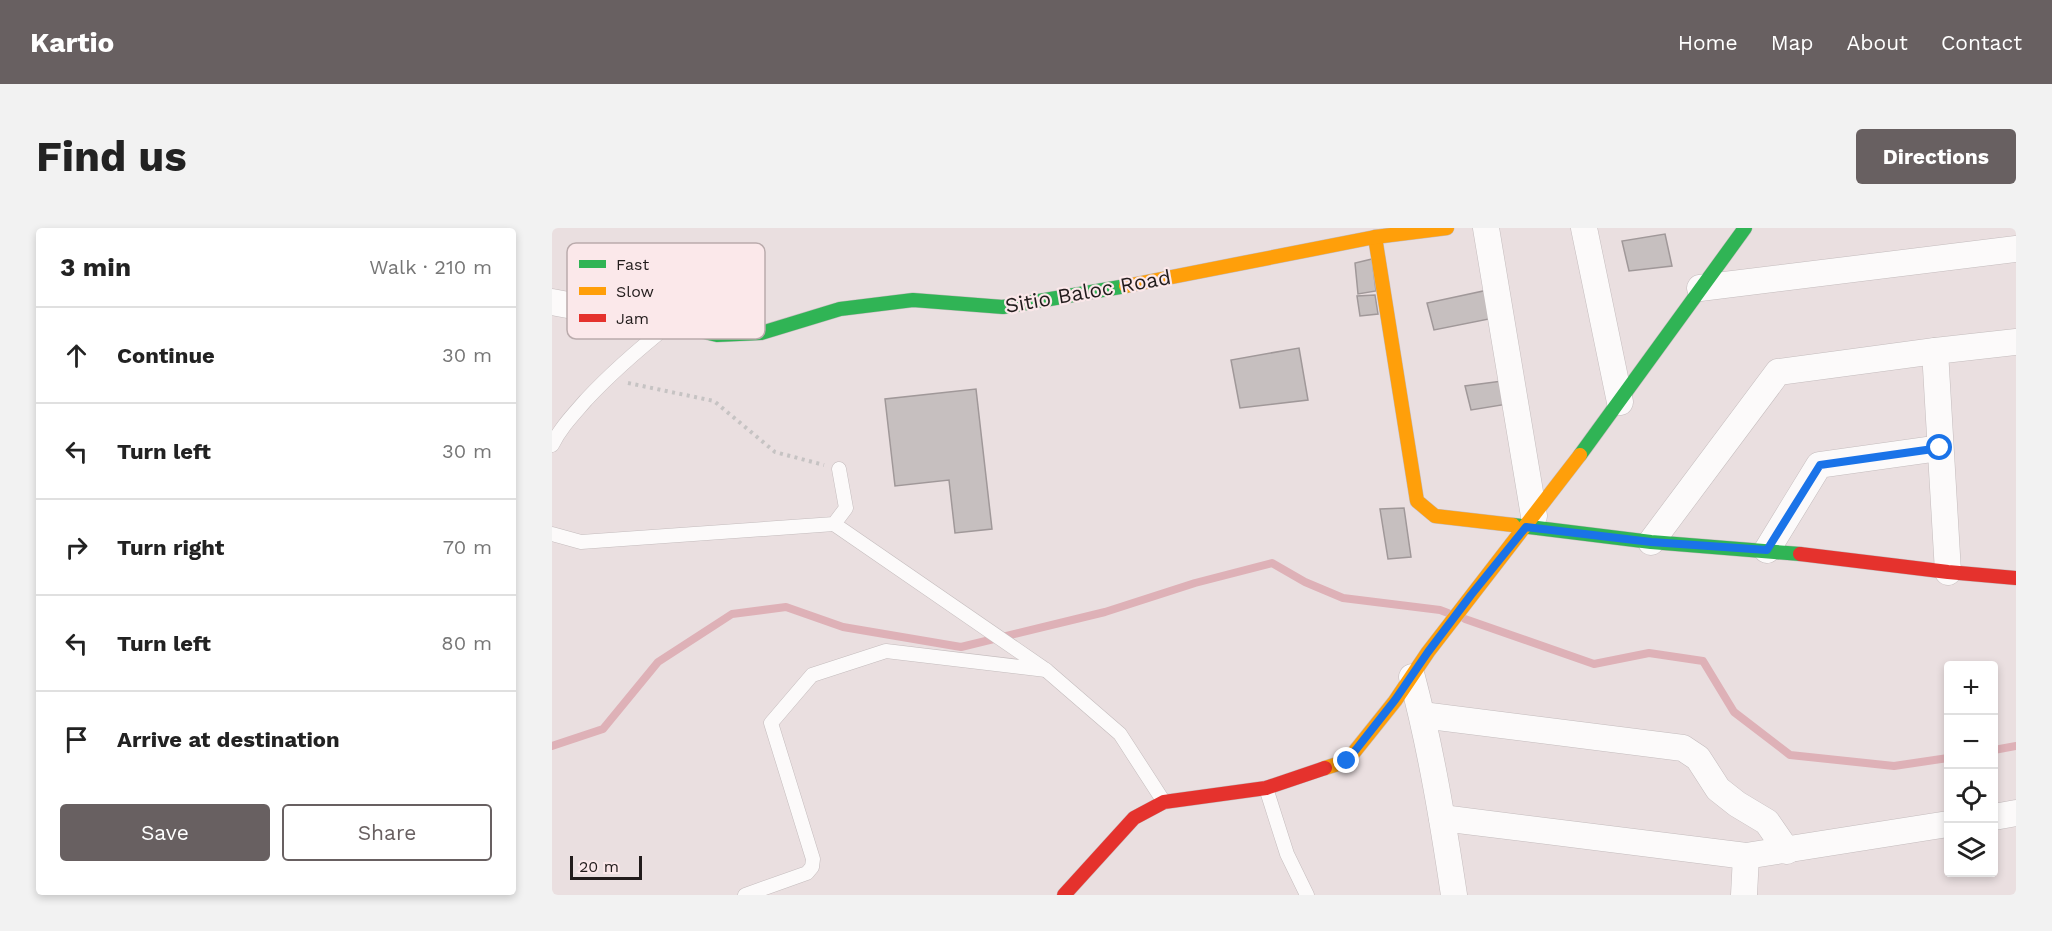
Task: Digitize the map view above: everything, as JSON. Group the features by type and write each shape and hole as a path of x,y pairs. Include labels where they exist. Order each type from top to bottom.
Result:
{"street":[{"name":"Sitio Baloc Road","path":"765,332 840,309 913,300 1003,307 1146,282 1375,237 1447,228"},
{"path":"1486,228 1530,522"},
{"path":"1584,228 1620,402"},
{"path":"1064,895 1134,818 1164,802 1266,788 1347,761 1620,402 1745,228"},
{"path":"1375,237 1417,501 1435,516 1530,522 1651,542 1767,550 2016,578"},
{"path":"1700,288 2016,249"},
{"name":"Sitio Baloc Road","path":"552,302 567,305"},
{"path":"1651,542 1778,372 2016,342"},
{"path":"1935,351 1948,572"},
{"path":"1767,550 1820,465 1940,448"},
{"path":"1412,677 1422,715 1442,818 1454,895"},
{"path":"1422,715 1683,748 1698,758 1718,789 1737,804 1767,822 1787,850"},
{"path":"1998,816 2016,813"},
{"path":"1442,818 1746,856 1944,825"},
{"path":"1744,895 1746,856"}],"lane":[{"path":"552,445 560,429 607,378 651,339"},
{"path":"834,524 846,508 839,469"},
{"path":"552,534 581,542 834,524 1046,670 1120,734 1164,802"},
{"path":"745,895 807,873 812,867 813,859 771,723 813,675 886,651 1046,670"},
{"path":"1266,788 1287,854 1307,895"}],"path":[{"path":"607,378 714,401 775,452 839,469"}],"building":[{"path":"1665,234 1672,266 1629,271 1622,241"},
{"path":"1372,259 1376,291 1358,294 1355,263"},
{"path":"1488,290 1494,318 1434,330 1427,303"},
{"path":"1375,295 1378,314 1360,316 1357,296"},
{"path":"1299,348 1308,400 1240,408 1231,360"},
{"path":"1502,381 1508,404 1471,410 1465,386"},
{"path":"976,389 992,529 955,533 949,480 895,486 885,399"},
{"path":"1404,508 1411,557 1388,559 1380,509"}],"waterway":[{"path":"552,746 603,729 658,662 732,614 786,607 843,627 961,647 1105,612 1195,583 1272,563 1305,582 1343,598 1440,610 1448,613"},
{"path":"1465,619 1594,664 1649,653 1703,661 1734,712 1790,755 1894,766 1944,759"},
{"path":"1998,749 2016,746"}],"traffic: fast":[{"path":"1580,455 1745,228"},
{"path":"765,332 840,309 913,300 1003,307 1126,286"},
{"path":"1513,525 1651,542 1800,554"}],"traffic: slow":[{"path":"1126,286 1375,237 1447,228"},
{"path":"1375,237 1417,501 1435,516 1513,525"},
{"path":"1325,768 1347,761 1395,701 1428,652 1580,455"}],"traffic: jam":[{"path":"1800,554 2016,578"},
{"path":"1064,895 1134,818 1164,802 1266,788 1325,768"}],"route":[{"path":"1347,761 1395,700 1471,595 1526,527 1651,542 1767,550 1820,465 1940,448"}]}
